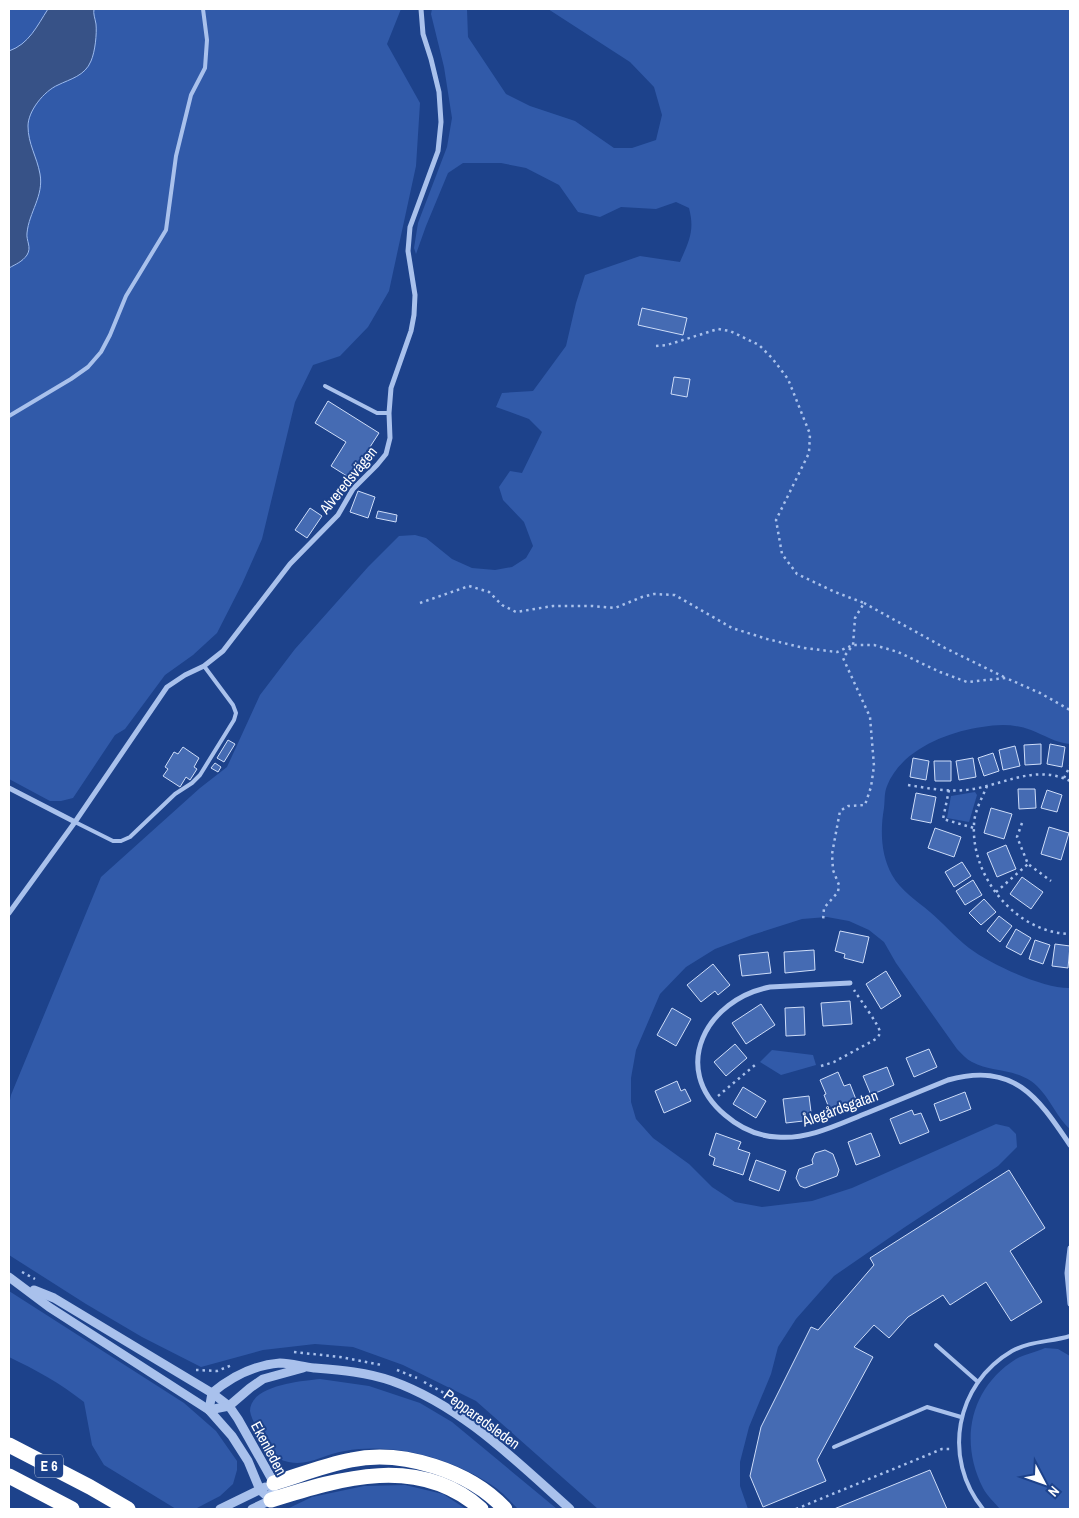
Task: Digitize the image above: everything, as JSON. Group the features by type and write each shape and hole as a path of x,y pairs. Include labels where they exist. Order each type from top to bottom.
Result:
{"highway":[{"name":"E 6","path":"9,1445 128,1509"},
{"path":"274,1483 353,1459 385,1458 445,1469 474,1484 505,1509"},
{"path":"266,1495 355,1478 390,1475 426,1479 454,1490 481,1509"},
{"name":"E 6","path":"9,1476 72,1509"}],"street":[{"name":"Alveredsvägen","path":"9,913 75,822 167,687 185,675 204,666 223,651 290,564 338,514 353,489 386,454 390,438 391,388 411,331 414,315 415,295 408,251 410,227 438,151 442,122 439,92 423,34 421,9"},
{"path":"9,788 75,822"},
{"name":"Ålegårdsgatan","path":"850,983 770,987 745,994 726,1007 708,1028 698,1051 703,1089 711,1101 730,1120 745,1129 777,1138 795,1137 825,1130 948,1080 965,1076 991,1075 1004,1078 1029,1092 1046,1109 1070,1144"},
{"path":"1070,1248 1067,1273 1070,1304"},
{"name":"Ekenleden","path":"9,1277 54,1298 212,1393 229,1406 274,1483 266,1495 232,1436 209,1410 49,1307 21,1284"},
{"name":"Pepparedsleden","path":"212,1393 225,1382 252,1369 281,1363 368,1374 391,1381 448,1408 512,1457 570,1509"},
{"name":"Pepparedsleden","path":"209,1410 229,1406 263,1379 306,1367"},
{"path":"209,1410 212,1393"},
{"path":"252,1509 266,1495 274,1483"},
{"path":"220,1509 266,1495"}],"lane":[{"path":"9,416 71,379 88,367 101,352 126,296 166,230 176,156 191,95 205,68 207,40 203,9"},
{"path":"325,386 377,413 389,413"},
{"path":"75,822 113,841 121,841 130,837 175,794 192,783 200,775 234,720 236,713 233,705 204,666"},
{"path":"983,1509 964,1476 958,1448 961,1417 969,1397 978,1382 1000,1358 1013,1350 1029,1344 1070,1336"},
{"path":"936,1345 978,1382"},
{"path":"834,1447 927,1407 961,1417"}],"path":[{"path":"656,346 667,345 718,329 730,331 759,345 788,379 810,434 809,453 776,520 782,554 797,574 835,592 864,602 945,648 1040,693 1070,710"},
{"path":"420,603 469,586 489,592 502,605 516,612 553,606 615,608 654,594 675,595 732,628 767,639 804,648 837,652 853,646 874,645 898,652 940,672 967,682 1006,678"},
{"path":"823,922 824,908 838,892 839,884 833,870 832,854 840,811 848,806 865,805 871,787 874,766 870,717 843,658 853,646 855,618 864,602"},
{"path":"1064,778 1070,766"},
{"path":"908,785 933,790 965,790 1022,776 1054,775 1070,781"},
{"path":"987,786 978,808 974,828 974,845 987,880 1013,910 1028,922 1053,933 1070,934"},
{"path":"949,790 943,819 974,828"},
{"path":"1022,823 1017,837 1028,864 1051,881"},
{"path":"996,892 1028,864"},
{"path":"821,1066 834,1062 876,1039 879,1035 880,1031 850,983"},
{"path":"711,1101 755,1065"},
{"path":"796,1509 930,1454 958,1448"}],"shaded area":[{"path":"9,9 401,9 387,44 420,103 416,166 389,291 368,327 340,356 313,365 295,402 262,539 217,633 193,655 165,675 125,729 115,735 73,798 61,801 50,801 9,779"},
{"path":"48,9 94,9 96,28 94,53 85,70 47,92 31,114 28,133 40,174 40,190 28,225 29,247 27,255 19,263 9,268 9,51 27,39"},
{"path":"432,9 467,9 468,37 506,94 530,106 575,121 614,148 632,148 656,140 662,115 654,87 630,62 548,9 1070,9 1070,744 1025,728 1001,725 968,729 940,738 914,753 894,773 885,794 882,834 888,867 896,881 904,891 935,916 969,948 1003,968 1032,980 1070,988 1070,1129 1060,1118 1043,1092 1031,1081 1016,1074 979,1065 964,1056 957,1049 896,963 884,942 869,930 849,921 827,917 802,919 715,949 686,967 660,994 636,1050 631,1078 631,1102 636,1119 653,1138 689,1164 712,1187 735,1202 762,1207 812,1201 852,1188 996,1124 1009,1127 1016,1134 1017,1147 998,1166 834,1276 796,1319 778,1347 771,1374 749,1427 740,1462 740,1486 748,1509 598,1509 476,1401 403,1365 353,1347 315,1344 263,1350 201,1367 142,1337 9,1255 9,1105 11,1095 101,877 200,788 227,767 260,695 295,649 368,567 399,536 415,535 426,538 452,559 472,568 495,570 512,567 526,558 533,546 524,522 503,500 499,487 510,471 522,473 542,432 529,419 496,407 502,393 533,391 566,346 585,275 640,256 680,262 688,242 691,230 689,208 676,202 656,209 621,207 600,217 578,212 559,185 526,168 501,163 463,163 448,173 416,254 414,248 418,223 447,147 452,118 444,67 431,14"},
{"path":"975,792 977,795 969,822 947,818 951,796"},
{"path":"772,1050 813,1055 816,1065 781,1075 760,1062"},
{"path":"9,1291 184,1403 216,1431 237,1461 237,1470 233,1484 220,1496 197,1508 176,1509 104,1465 92,1445 84,1402 48,1377 9,1357"},
{"path":"1045,1348 1058,1349 1070,1356 1070,1509 1000,1509 985,1491 976,1470 972,1452 971,1434 973,1417 979,1400 988,1385 1000,1371 1016,1359"},
{"path":"320,1379 369,1386 420,1403 452,1422 557,1509 518,1509 505,1495 480,1478 443,1461 404,1451 364,1449 345,1451 312,1461 297,1463 279,1459 267,1447 251,1416 252,1402 258,1395 278,1386"},
{"path":"405,1485 443,1494 466,1509 287,1509 312,1497 364,1486"}],"building":[{"path":"642,308 687,318 683,335 638,325"},
{"path":"674,377 690,379 687,397 671,394"},
{"path":"328,401 379,433 350,478 331,466 346,442 315,423"},
{"path":"358,491 375,497 368,518 350,512"},
{"path":"310,508 322,516 307,538 295,530"},
{"path":"378,511 397,515 396,522 376,518"},
{"path":"228,740 235,744 224,762 217,758"},
{"path":"1041,744 1041,764 1025,765 1024,745"},
{"path":"1050,744 1065,747 1062,767 1047,764"},
{"path":"1015,746 1020,766 1003,770 999,750"},
{"path":"183,747 199,758 194,767 197,769 190,780 186,777 180,787 163,776 168,769 165,767 174,752 178,754"},
{"path":"993,753 999,771 984,776 978,758"},
{"path":"913,758 929,761 926,780 910,777"},
{"path":"973,758 976,777 959,780 956,761"},
{"path":"934,761 951,761 951,781 935,781"},
{"path":"215,763 221,767 218,772 211,768"},
{"path":"1018,789 1035,789 1036,808 1019,809"},
{"path":"1047,790 1062,795 1057,812 1041,808"},
{"path":"916,793 936,797 931,823 911,819"},
{"path":"991,808 1012,814 1004,839 984,833"},
{"path":"1049,827 1069,833 1061,860 1041,854"},
{"path":"935,828 961,837 954,857 928,848"},
{"path":"1006,845 1016,869 997,877 987,853"},
{"path":"962,862 971,876 954,887 945,872"},
{"path":"1022,877 1043,892 1031,909 1010,894"},
{"path":"973,880 982,895 965,905 956,891"},
{"path":"984,899 996,912 981,925 969,913"},
{"path":"999,916 1012,926 1000,942 987,931"},
{"path":"1016,929 1031,938 1021,955 1006,947"},
{"path":"840,931 869,937 863,963 844,958 845,954 835,951"},
{"path":"1035,940 1050,945 1043,964 1029,959"},
{"path":"1055,944 1070,946 1068,968 1052,966"},
{"path":"814,950 815,970 785,973 784,952"},
{"path":"768,952 771,973 742,976 739,955"},
{"path":"713,964 730,985 718,995 715,991 701,1002 687,985"},
{"path":"886,971 901,996 881,1009 866,984"},
{"path":"850,1001 852,1024 823,1026 821,1003"},
{"path":"761,1004 775,1025 746,1044 732,1023"},
{"path":"804,1007 805,1035 786,1036 785,1008"},
{"path":"672,1008 691,1019 676,1046 657,1035"},
{"path":"735,1044 747,1058 726,1076 714,1062"},
{"path":"929,1049 937,1067 914,1077 906,1058"},
{"path":"887,1067 894,1085 871,1095 863,1076"},
{"path":"838,1072 844,1086 850,1084 857,1102 831,1113 820,1080"},
{"path":"677,1081 681,1091 685,1089 691,1101 664,1113 655,1091"},
{"path":"743,1087 766,1101 756,1118 733,1104"},
{"path":"965,1092 971,1109 940,1121 934,1104"},
{"path":"809,1096 812,1120 786,1123 783,1099"},
{"path":"912,1110 914,1115 921,1113 929,1132 900,1144 890,1119"},
{"path":"716,1133 741,1142 738,1149 750,1153 743,1175 713,1165 715,1158 709,1155"},
{"path":"871,1133 880,1156 856,1165 848,1142"},
{"path":"825,1150 833,1154 839,1170 837,1176 805,1188 800,1186 796,1178 799,1169 813,1164 812,1160 815,1153"},
{"path":"756,1160 786,1171 779,1191 749,1180"},
{"path":"1009,1170 1045,1228 1010,1251 1042,1302 1011,1321 986,1282 950,1305 943,1295 908,1317 889,1338 874,1325 854,1347 873,1357 817,1460 826,1481 763,1507 750,1476 761,1427 811,1327 818,1330 874,1265 870,1258"},
{"path":"930,1470 947,1509 834,1509"}]}
